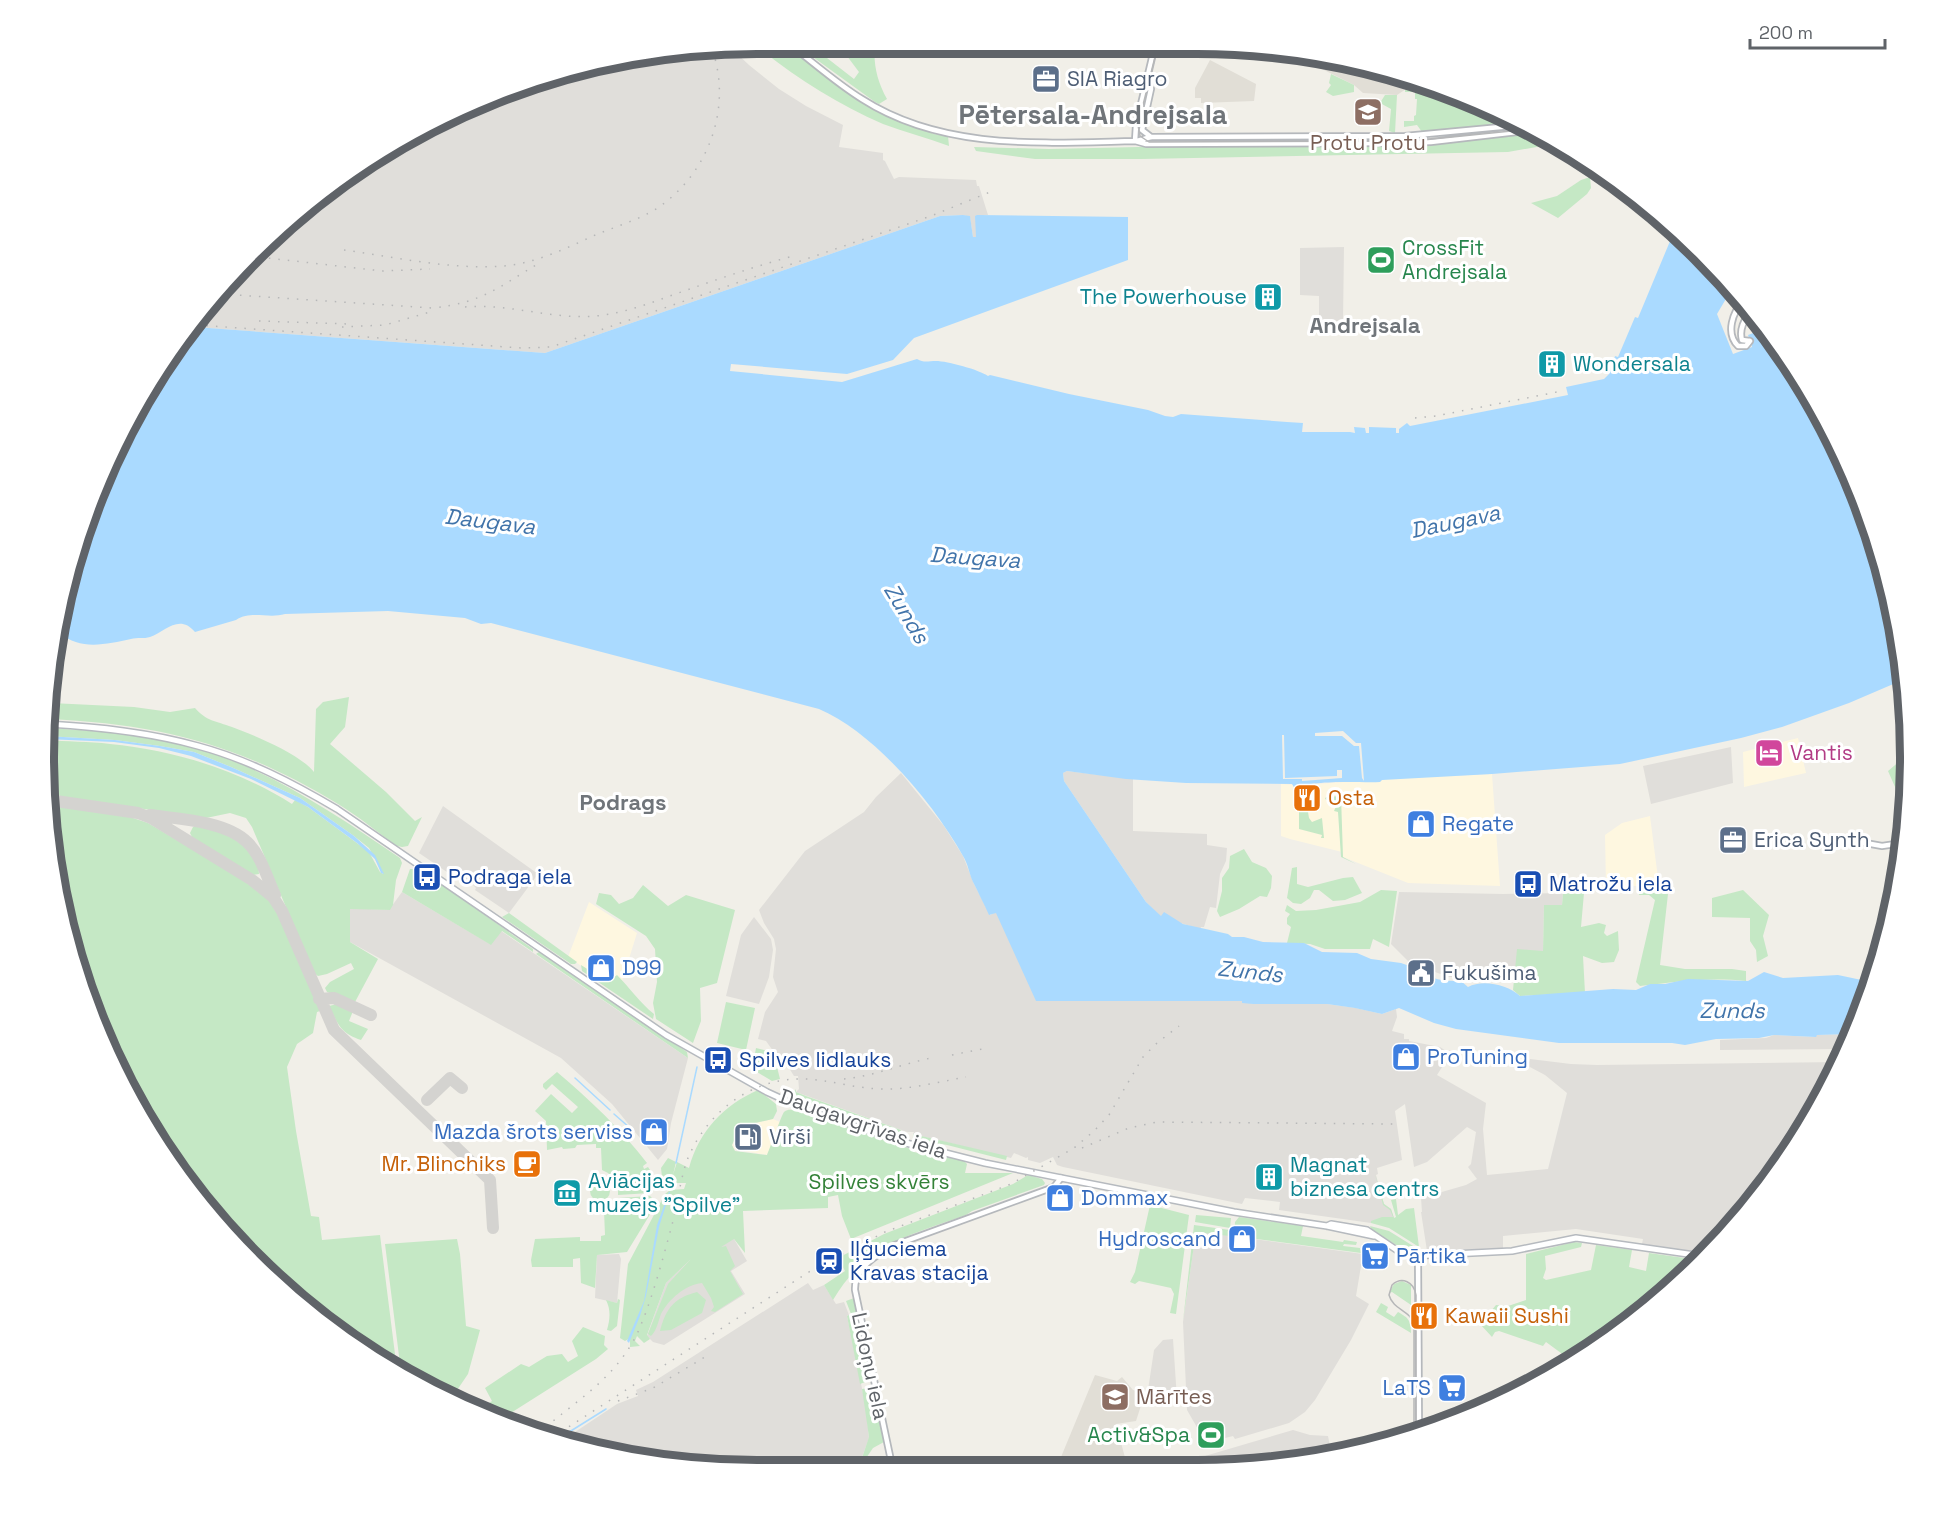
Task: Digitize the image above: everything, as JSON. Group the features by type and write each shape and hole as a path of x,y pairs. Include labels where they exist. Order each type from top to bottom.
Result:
{"main road":[{"name":"Daugavgrīvas iela","path":"55,725 155,736 199,746 236,758 316,796 666,1035 767,1092 804,1109 906,1143 1061,1178 1234,1212 1327,1226 1331,1224 1359,1228 1371,1232 1403,1254 1418,1256 1512,1251 1576,1238 1693,1255"}],"street":[{"path":"802,54 862,99 895,116 931,130 978,139 1028,142 1135,141 1151,137 1405,136 1509,126"},
{"path":"1135,141 1136,125 1153,54"},
{"path":"1145,86 1151,89 1142,130 1151,137"},
{"path":"1135,141 1146,144 1415,143 1519,132"},
{"path":"1738,308 1731,327 1733,340 1738,346 1746,346 1750,341 1742,340 1740,337 1746,318"},
{"path":"1860,842 1882,846 1894,844"},
{"name":"Lidoņu iela","path":"890,1460 855,1290 859,1273 874,1258 892,1246 1054,1187 1061,1178"},
{"path":"1418,1256 1419,1424"}],"shaded area":[{"path":"738,55 779,89 843,125 839,147 883,153 883,160 894,179 899,177 976,180 979,186 988,215 984,215 976,237 973,237 970,217 940,216 545,353 200,327 228,293 293,228 366,172 446,126 488,108 531,91 620,68 665,60"},
{"path":"1210,60 1256,84 1254,101 1201,103 1201,98 1195,98 1195,88"},
{"path":"1318,67 1334,68 1409,87 1397,95 1363,93 1354,85"},
{"name":"Andrejsala","path":"1344,247 1343,322 1319,321 1319,296 1300,295 1300,248"},
{"path":"1798,738 1806,773 1744,787 1743,752"},
{"path":"1731,747 1733,783 1651,804 1643,766"},
{"path":"1067,771 1133,779 1133,831 1207,834 1207,845 1227,848 1226,861 1220,874 1216,908 1210,907 1204,927 1200,929 1161,917 1146,902 1064,781 1063,773"},
{"path":"901,773 944,826 963,856 990,915 996,912 1253,1004 1327,1004 1382,1014 1396,1009 1397,1017 1392,1031 1404,1034 1404,1039 1409,1039 1409,1041 1440,1047 1446,1051 1453,1050 1437,1075 1486,1103 1483,1129 1487,1175 1548,1169 1567,1093 1545,1075 1528,1066 1530,1059 1597,1065 1831,1062 1782,1148 1726,1221 1696,1252 1642,1244 1643,1239 1576,1229 1503,1236 1503,1248 1427,1251 1421,1198 1466,1185 1477,1179 1468,1167 1471,1164 1476,1132 1467,1127 1427,1162 1414,1167 1405,1104 1395,1111 1402,1160 1377,1168 1378,1174 1376,1175 1384,1204 1391,1209 1394,1218 1371,1223 1279,1210 1280,1202 1245,1198 1242,1204 1063,1167 1057,1165 1053,1157 1040,1163 1014,1153 1011,1158 913,1134 914,1132 907,1132 796,1092 799,1089 798,1076 794,1076 784,1060 781,1062 766,1041 758,1039 765,1012 778,992 773,977 776,949 774,939 759,910 805,851 864,812"},
{"path":"1492,774 1500,886 1408,883 1343,857 1342,852 1281,836 1281,784 1302,785 1371,780 1380,782 1382,779"},
{"path":"443,806 538,874 509,913 475,890 472,884 469,887 419,853"},
{"path":"1650,816 1659,886 1606,886 1605,835 1622,823"},
{"path":"402,892 490,944 501,931 688,1058 671,1123 667,1149 658,1160 612,1104 561,1058 350,942 350,908 389,910"},
{"path":"1399,892 1563,893 1562,905 1544,905 1543,951 1516,970 1515,979 1493,975 1493,977 1449,977 1410,963 1391,944"},
{"path":"589,902 637,933 619,991 568,957"},
{"path":"754,917 771,939 773,950 769,977 759,1004 726,996 741,935"},
{"path":"1842,1034 1836,1049 1720,1050 1720,1040 1766,1038 1774,1035 1815,1037 1816,1035"},
{"path":"773,1119 780,1122 767,1155 733,1149 732,1145 741,1126"},
{"path":"1196,1231 1363,1254 1356,1296 1369,1304 1351,1340 1315,1400 1305,1412 1289,1423 1235,1439 1233,1436 1206,1443 1187,1410 1183,1322"},
{"path":"711,1236 734,1239 747,1261 731,1271 745,1294 664,1345 653,1342 647,1336 666,1283 690,1260 685,1254"},
{"path":"619,1254 621,1259 617,1303 595,1298 597,1255"},
{"path":"808,1283 813,1290 824,1285 836,1304 844,1302 849,1315 847,1316 866,1408 869,1438 861,1460 757,1460 665,1454 571,1435 617,1404 638,1396 636,1390 653,1382"},
{"path":"1173,1339 1177,1399 1155,1401 1145,1393 1148,1390 1154,1350 1163,1340"},
{"path":"1095,1375 1117,1381 1122,1377 1133,1390 1145,1393 1136,1421 1116,1424 1126,1460 1061,1460"},
{"path":"1293,1430 1310,1435 1328,1436 1330,1447 1289,1454 1201,1460 1205,1456"}],"green space":[{"path":"767,54 797,54 877,111 934,134 948,136 949,146 883,124 849,108"},
{"path":"809,54 822,54 854,79 859,72 846,54 853,54 855,57 856,54 875,54 876,72 887,99 879,104"},
{"path":"1331,74 1354,85 1354,92 1333,96 1326,92 1331,85 1329,83"},
{"path":"1409,87 1423,91 1502,123 1422,132 1417,125 1404,127 1404,121 1414,121 1417,99 1415,99 1415,92 1405,92"},
{"path":"1385,95 1397,95 1395,133 1389,131 1391,109 1380,103"},
{"path":"1523,134 1544,146 1508,152 1141,159 1035,159 976,151 974,147 1049,149 1182,146 1427,146"},
{"path":"1590,177 1591,188 1587,194 1558,218 1531,203 1557,196 1581,180"},
{"path":"349,697 345,727 330,744 386,792 415,821 422,817 408,846 397,846 338,804 268,767 233,752 199,741 127,726 56,720 57,703 134,707 170,712 195,708 207,718 288,752 314,772 316,709 323,702"},
{"path":"55,729 105,732 163,740 201,749 228,759 305,796 400,858 402,863 390,910 350,909 350,942 378,959 355,1002 327,992 325,988 330,982 354,969 351,963 327,974 318,976 314,973 252,827 246,818 230,813 206,818 56,796 55,740 94,742 158,751 228,772 292,804 295,800 308,807 369,852 383,874 369,848 300,798 231,767 194,752 115,740 55,737"},
{"path":"1900,761 1898,795 1888,771"},
{"path":"1341,796 1343,857 1356,864 1341,857 1338,812 1334,811 1337,804 1325,799"},
{"path":"56,805 124,815 148,823 241,878 265,895 275,907 320,1011 317,1012 313,1033 297,1044 287,1067 311,1216 319,1217 322,1240 380,1235 396,1360 366,1342 293,1286 228,1221 172,1148 126,1068 91,983 68,894 60,849"},
{"path":"1299,810 1310,810 1309,818 1312,822 1322,818 1324,838 1321,838 1322,835 1299,829"},
{"path":"193,827 219,831 234,838 252,856 259,874 253,875 193,839 190,833"},
{"path":"1244,849 1252,862 1266,868 1272,876 1271,888 1267,897 1260,896 1220,917 1217,911 1222,891 1222,878 1229,868 1230,856"},
{"path":"1297,867 1297,884 1308,887 1353,877 1362,893 1345,900 1333,901 1319,890 1314,890 1310,898 1301,904 1293,903 1287,898 1292,868"},
{"path":"410,869 429,880 432,878 533,949 533,952 502,931 491,945 402,892"},
{"path":"643,885 668,906 686,895 735,910 717,983 700,988 701,1021 693,1043 656,1019 653,1003 657,982 655,949 646,936 596,904 599,893 611,895 619,904 633,898"},
{"path":"1381,890 1397,891 1389,947 1373,939 1370,949 1325,949 1310,944 1287,943 1291,927 1287,924 1290,914 1285,911 1287,905 1296,911 1316,910 1360,902"},
{"path":"1743,890 1769,915 1763,936 1768,956 1757,962 1756,950 1750,941 1750,918 1712,917 1712,898"},
{"path":"1639,891 1668,894 1660,965 1685,969 1746,971 1746,981 1706,980 1640,986 1636,982 1655,900 1649,895 1639,895"},
{"path":"1563,893 1584,893 1581,927 1599,923 1606,925 1604,933 1607,936 1618,931 1619,950 1614,962 1602,963 1583,956 1585,993 1520,996 1513,990 1517,949 1543,951 1544,905 1562,905"},
{"path":"509,913 577,962 571,964 502,917"},
{"path":"539,952 687,1052 688,1058 536,954"},
{"path":"581,965 608,982 617,975 654,1014 653,1019 582,971"},
{"path":"726,1002 755,1008 746,1050 717,1043"},
{"path":"337,1004 353,1011 349,1021 368,1029 361,1040 348,1034 338,1023 329,1006"},
{"path":"756,1048 768,1051 776,1063 780,1079 772,1081 752,1069"},
{"path":"557,1072 627,1138 647,1163 643,1166 644,1169 648,1167 654,1176 649,1182 618,1184 602,1170 601,1148 596,1148 596,1144 547,1150 546,1121 535,1111 551,1094 572,1113 578,1107 552,1084 546,1090 543,1087 543,1084"},
{"path":"796,1089 796,1092 806,1096 901,1130 899,1133 823,1108 800,1099 793,1094"},
{"name":"Spilves skvērs","path":"758,1090 776,1104 777,1111 773,1119 741,1126 732,1145 735,1151 767,1155 784,1112 794,1110 914,1150 914,1152 918,1153 919,1150 963,1160 967,1164 965,1173 1013,1173 851,1239 842,1216 838,1195 828,1197 828,1208 743,1211 745,1253 734,1239 721,1247 726,1246 735,1266 730,1271 743,1294 715,1312 711,1311 714,1307 702,1283 696,1284 678,1294 668,1303 653,1334 651,1336 648,1334 668,1284 691,1259 666,1283 647,1335 650,1339 644,1343 637,1336 635,1341 640,1346 630,1347 630,1338 625,1341 620,1338 628,1264 665,1194 670,1190 684,1189 686,1183 669,1183 662,1177 661,1168 668,1158 676,1162 673,1175 677,1162 689,1168 699,1142 714,1121 734,1103"},
{"path":"913,1134 1007,1156 1006,1160 913,1139"},
{"path":"1375,1174 1384,1204 1391,1209 1394,1218 1396,1217 1391,1200 1396,1199 1398,1215 1406,1209 1414,1208 1419,1247 1389,1228 1371,1223 1382,1217 1393,1217 1390,1210 1383,1205"},
{"path":"1028,1175 1042,1179 1044,1185 891,1244 860,1266 833,1300 824,1285 845,1271 838,1258 884,1234 1013,1184"},
{"path":"596,1181 604,1181 610,1187 610,1195 604,1201 596,1201 590,1195 590,1187"},
{"path":"649,1185 650,1193 618,1195 618,1187"},
{"path":"650,1196 657,1203 627,1252 597,1255 595,1288 581,1283 580,1258 573,1259 573,1267 532,1267 535,1239 580,1237 580,1241 601,1241 601,1236 605,1235 604,1211 612,1208 618,1198"},
{"path":"1150,1205 1189,1215 1176,1314 1170,1313 1174,1294 1171,1288 1139,1281 1135,1284 1130,1282 1135,1272"},
{"path":"1196,1215 1231,1218 1230,1228 1195,1222"},
{"path":"1239,1217 1303,1226 1301,1236 1357,1242 1356,1245 1344,1244 1343,1246 1360,1248 1361,1253 1234,1236 1235,1222"},
{"path":"1194,1225 1230,1230 1229,1236 1196,1232 1183,1321"},
{"path":"1370,1226 1389,1231 1418,1251 1406,1251 1372,1230"},
{"path":"457,1239 466,1326 480,1330 468,1374 456,1392 400,1363 385,1244"},
{"path":"1574,1242 1582,1243 1581,1247 1545,1256 1546,1269 1543,1278 1546,1280 1591,1270 1596,1245 1632,1250 1629,1267 1646,1271 1649,1253 1689,1259 1661,1286 1625,1315 1564,1357 1546,1342 1543,1346 1499,1331 1495,1332 1492,1337 1480,1324 1496,1305 1508,1306 1526,1300 1526,1254"},
{"path":"1402,1281 1411,1285 1411,1305 1392,1292 1389,1293 1394,1284"},
{"path":"697,1292 706,1300 702,1313 671,1330 660,1331 672,1305 682,1297"},
{"path":"854,1298 870,1377 868,1381 860,1384 847,1316 851,1314 846,1301"},
{"path":"618,1299 620,1300 617,1326 611,1331 607,1330 610,1315 606,1300 617,1303"},
{"path":"1381,1303 1388,1307 1386,1312 1394,1317 1398,1312 1407,1318 1411,1333 1376,1312"},
{"path":"583,1327 605,1336 604,1345 608,1349 509,1414 486,1405 492,1401 485,1388 521,1364 529,1367 547,1356 562,1354 568,1362 578,1356 572,1341"},
{"path":"869,1388 873,1392 884,1442 873,1448 865,1460 861,1460 869,1437 862,1389"}],"water":[{"path":"977,215 1128,217 1128,260 914,338 893,360 847,374 731,364 730,371 842,382 917,359 941,361 988,376 1148,410 1165,416 1173,417 1181,414 1303,423 1302,432 1355,433 1354,427 1365,428 1366,433 1369,433 1369,427 1396,428 1396,433 1399,433 1399,429 1407,423 1410,426 1568,395 1566,387 1604,379 1609,374 1615,356 1618,357 1635,317 1638,318 1671,238 1728,295 1717,314 1733,354 1752,347 1748,335 1757,332 1782,366 1828,446 1863,531 1876,575 1886,620 1896,683 1849,703 1782,727 1620,764 1382,780 1380,782 1324,783 1295,789 1292,784 1186,783 1126,779 1067,771 1063,773 1064,781 1146,902 1161,916 1164,912 1183,924 1228,934 1232,937 1244,937 1263,942 1304,943 1322,952 1357,953 1371,959 1401,963 1421,970 1419,975 1422,975 1423,971 1435,979 1461,981 1468,987 1481,983 1495,984 1520,996 1613,989 1636,990 1650,984 1665,984 1688,979 1748,981 1764,972 1783,978 1838,975 1864,980 1842,1034 1817,1035 1816,1037 1774,1035 1759,1038 1716,1039 1685,1045 1559,1043 1456,1029 1434,1023 1399,1008 1382,1014 1327,1004 1253,1004 1242,1003 1242,1001 1036,1001 996,913 989,915 965,859 936,814 882,752 840,720 819,709 491,623 481,624 465,618 388,611 254,615 195,632 183,624 172,625 148,638 133,638 113,643 85,644 65,637 78,575 91,531 126,446 172,366 200,327 545,353 940,216 970,216 973,237 976,237 975,216"},
{"path":"55,737 115,740 160,746 194,752 231,767 300,798 354,836 375,855 384,874 381,873 375,859 357,843 308,807 251,779 191,756 159,748 114,742 55,739"},
{"path":"669,1192 659,1227 646,1296 629,1343 627,1341 644,1301 657,1225"}],"pier":[{"path":"1343,731 1356,743 1361,743 1364,781 1359,746 1354,746 1342,736 1315,736 1315,733"},
{"path":"1282,735 1284,735 1285,778 1337,776 1337,770 1342,770 1342,778 1302,781 1302,779 1283,779"}],"waterway":[{"path":"676,1163 697,1067"},
{"path":"575,1078 610,1110"},
{"path":"614,1114 630,1128"},
{"path":"567,1434 606,1409"}],"taxiway":[{"path":"56,801 138,813 151,818 252,880 273,897 282,911 334,1030 490,1180 493,1228"},
{"path":"150,815 201,822 227,829 238,835 256,853 275,895"},
{"path":"319,999 334,998 371,1015"},
{"path":"427,1100 450,1078 462,1088"}],"tram line":[{"path":"1156,54 1138,125 1140,136 1149,142 1413,141 1516,130"},
{"path":"1414,1426 1414,1324 1412,1319 1394,1304 1389,1295 1392,1285 1400,1281 1410,1284 1416,1295 1416,1425"}],"railway":[{"path":"344,250 443,265 483,267 514,265 549,255 656,209 690,178 711,138 717,117 719,94 718,71 714,56"},
{"path":"202,325 521,348 551,347 931,216 995,190"},
{"path":"465,307 498,307 563,316 596,316 641,306 797,255"},
{"path":"263,257 382,271 430,269"},
{"path":"227,294 432,308 450,306 478,298 541,262"},
{"path":"342,327 385,325 430,312"},
{"path":"259,321 349,324"},
{"path":"1415,418 1436,416 1557,392"},
{"path":"561,1432 812,1270 885,1232 1011,1184 1074,1148 1109,1115 1143,1057 1179,1026"},
{"path":"952,1055 987,1048"},
{"path":"844,1079 931,1058"},
{"path":"546,1427 604,1379 635,1338 660,1267 686,1163 699,1138 716,1115 738,1097 751,1090 780,1081 809,1079 864,1088 891,1089 966,1077"},
{"path":"1082,1148 1129,1128 1157,1122 1395,1124"},
{"path":"618,1401 653,1388 705,1357"}],"place":[{"name":"SIA Riagro","path":"1046,79"},
{"name":"Protu Protu","path":"1368,112"},
{"name":"CrossFit Andrejsala","path":"1381,260"},
{"name":"The Powerhouse","path":"1268,297"},
{"name":"Wondersala","path":"1552,364"},
{"name":"Vantis","path":"1769,753"},
{"name":"Osta","path":"1307,798"},
{"name":"Regate","path":"1421,824"},
{"name":"Erica Synth","path":"1733,840"},
{"name":"Podraga iela","path":"427,877"},
{"name":"Matrožu iela","path":"1528,884"},
{"name":"D99","path":"601,968"},
{"name":"Fukušima","path":"1421,973"},
{"name":"ProTuning","path":"1406,1057"},
{"name":"Spilves lidlauks","path":"718,1060"},
{"name":"Mazda šrots serviss","path":"654,1132"},
{"name":"Virši","path":"748,1137"},
{"name":"Mr. Blinchiks","path":"527,1164"},
{"name":"Magnat biznesa centrs","path":"1269,1177"},
{"name":"Aviācijas muzejs \"Spilve\"","path":"567,1193"},
{"name":"Dommax","path":"1060,1198"},
{"name":"Hydroscand","path":"1242,1239"},
{"name":"Pārtika","path":"1375,1256"},
{"name":"Iļģuciema Kravas stacija","path":"829,1261"},
{"name":"Kawaii Sushi","path":"1424,1316"},
{"name":"LaTS","path":"1452,1388"},
{"name":"Mārītes","path":"1115,1397"},
{"name":"Activ&Spa","path":"1211,1435"}],"district":[{"name":"Pētersala-Andrejsala","path":"1093,115"},
{"name":"Andrejsala","path":"1365,325"},
{"name":"Podrags","path":"623,802"}],"water label":[{"name":"Daugava","path":"490,521"},
{"name":"Daugava","path":"1455,521"},
{"name":"Daugava","path":"975,557"},
{"name":"Zunds","path":"907,613"},
{"name":"Zunds","path":"1250,971"},
{"name":"Zunds","path":"1732,1010"}]}
